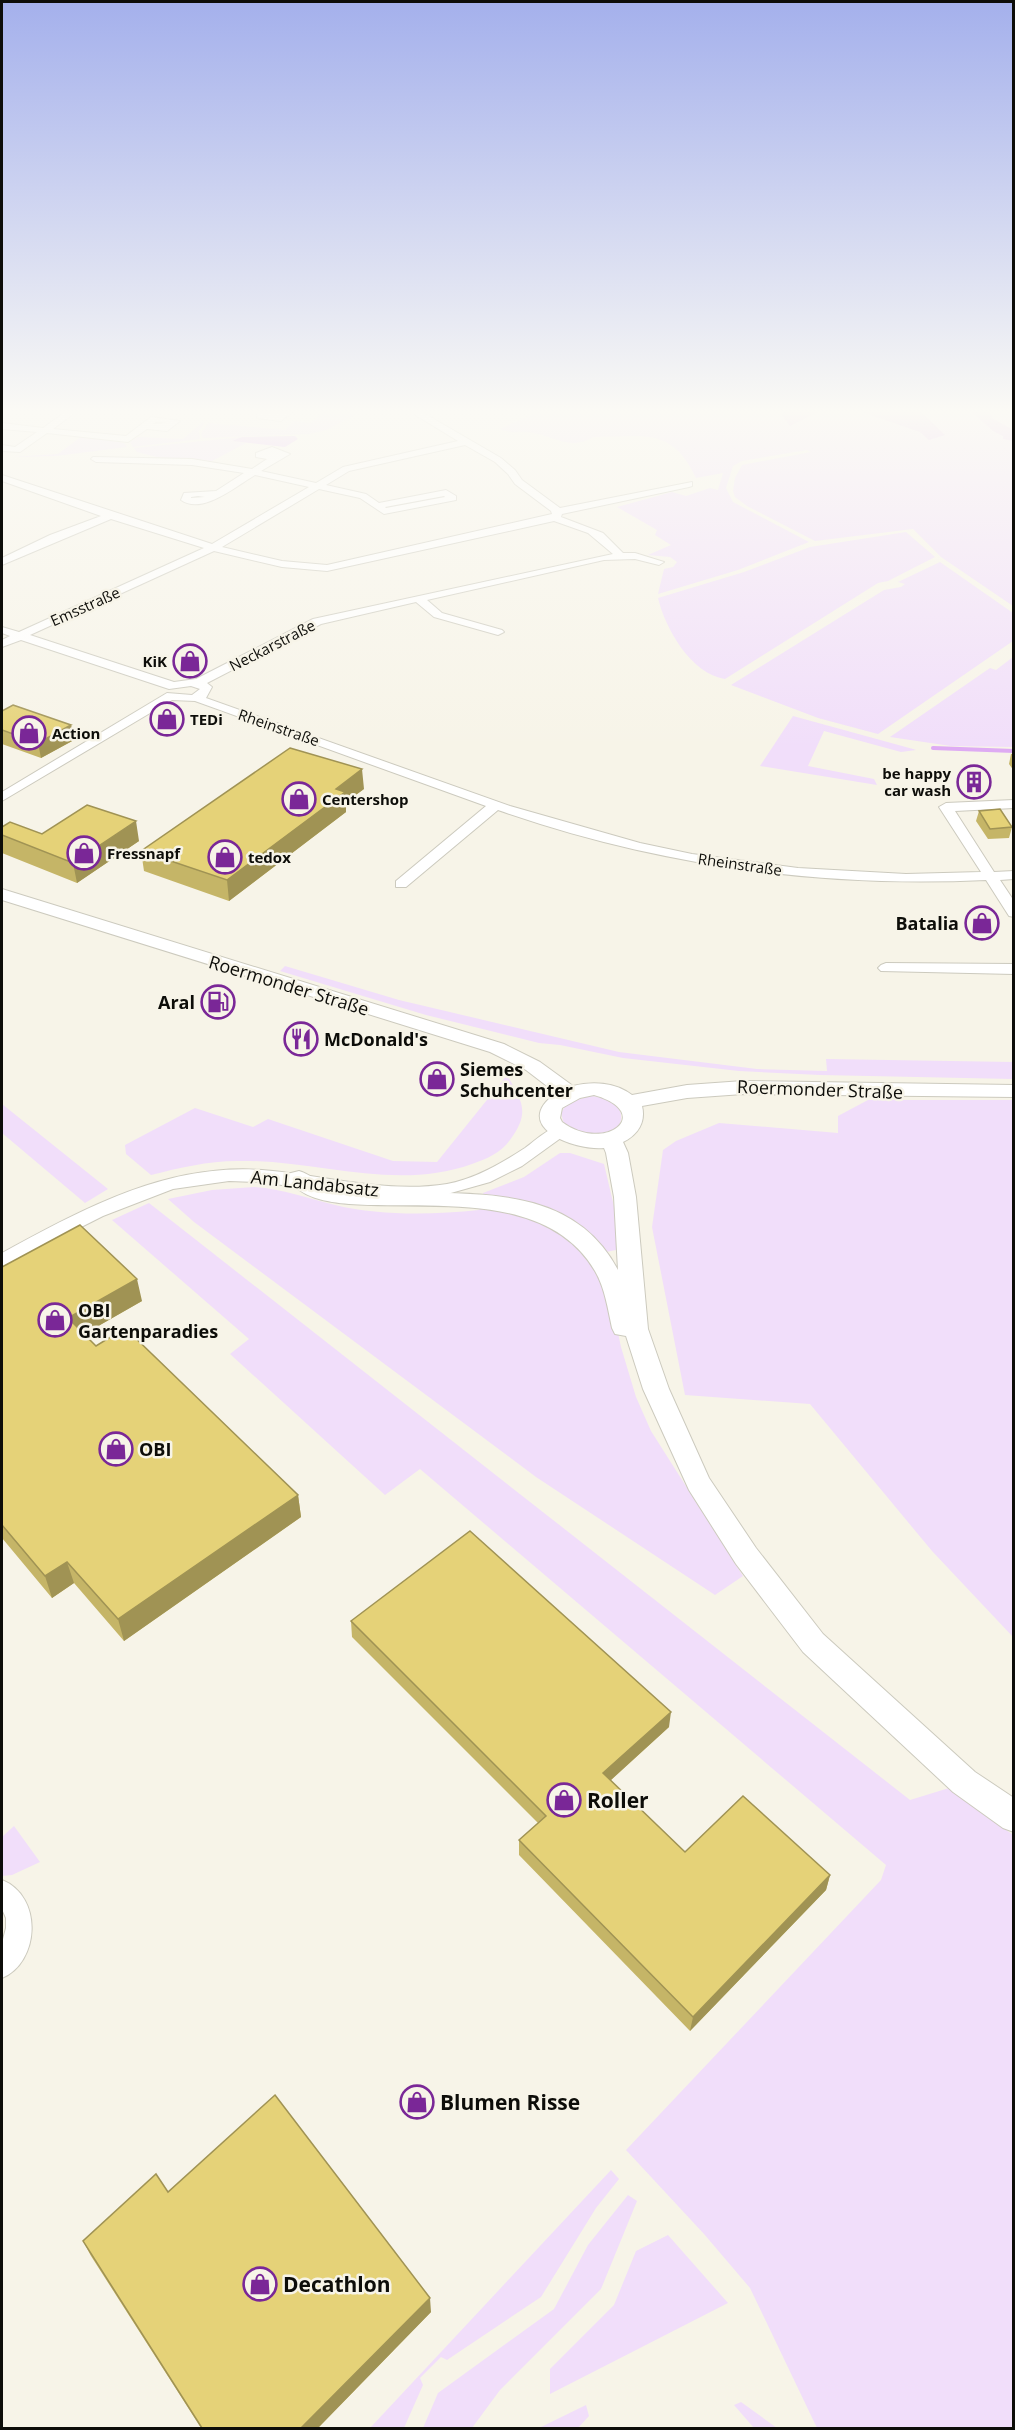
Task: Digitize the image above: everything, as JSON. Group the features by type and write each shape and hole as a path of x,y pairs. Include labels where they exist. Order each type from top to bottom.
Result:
{"main road":[{"name":"Roermonder Straße","path":"2,894 497,1048 533,1066 568,1092"},
{"name":"Roermonder Straße","path":"629,1102 686,1090 734,1086 1014,1091"},
{"path":"595,1088 620,1095 629,1102 634,1110 631,1128 611,1140 583,1141 559,1131 550,1114 559,1098 568,1092 595,1088"},
{"path":"611,1140 617,1153 625,1197 636,1329 656,1389 698,1483 746,1556 813,1643 964,1782 1014,1817"},
{"path":"299,1178 322,1192 380,1201 478,1200 518,1205 554,1218 584,1239 609,1276 637,1380 661,1435 684,1456"}],"street":[{"path":"2,562 54,537 95,521"},
{"path":"127,521 213,548 278,564 327,568 527,521"},
{"name":"Emsstraße","path":"2,644 213,548 258,521"},
{"path":"570,521 609,540 620,556"},
{"name":"Neckarstraße","path":"198,683 317,621 620,556 659,562"},
{"path":"418,598 438,615 498,632"},
{"name":"Rheinstraße","path":"2,630 172,691 181,699 198,698 496,805 587,834 746,866 900,879 1014,875"},
{"name":"Rheinstraße","path":"172,691 185,682 198,683"},
{"path":"198,683 203,685 207,691 198,698"},
{"path":"2,797 172,691"},
{"path":"1014,804 946,807 1014,913"},
{"path":"400,884 496,805"},
{"path":"885,968 1014,969"},
{"name":"Am Landabsatz","path":"2,1262 105,1207 162,1185 240,1174 299,1178 367,1189 434,1192 485,1177 512,1164 559,1131"},
{"path":"2,1893 14,1903 20,1928 13,1950 2,1965"}],"shaded area":[{"path":"642,521 770,521 809,542 738,570 658,594 664,569 673,567 677,562 670,557 648,555 671,545 655,535 657,530"},
{"path":"777,521 1013,521 1013,606 941,557 913,529 815,541"},
{"path":"906,532 935,557 888,581 878,583 725,679 701,668 691,659 673,635 661,610 658,598 744,572 810,547"},
{"path":"940,562 1013,613 1013,641 878,734 818,718 731,685 884,590 901,587 905,584 898,582"},
{"path":"1013,657 1013,747 951,746 890,737 990,668 996,670"},
{"path":"793,716 916,750 901,752 824,731 808,766 874,779 877,785 760,766"},
{"path":"285,966 399,1000 619,1052 757,1069 827,1071 826,1059 1013,1062 1013,1079 739,1071 623,1058 539,1043 426,1015 280,971"},
{"path":"507,1075 522,1108 516,1131 506,1145 493,1155 443,1172 384,1175 267,1162 226,1161 183,1167 151,1175 126,1154 125,1145 195,1108 253,1127 268,1119 393,1161 437,1162"},
{"path":"590,1096 605,1099 616,1105 620,1112 621,1120 610,1133 599,1136 585,1135 564,1124 561,1113 567,1103"},
{"path":"868,1100 1013,1100 1013,1637 932,1551 810,1404 685,1395 652,1227 663,1150 676,1141 719,1123 838,1133 838,1116"},
{"path":"2,1104 108,1189 85,1203 2,1133"},
{"path":"560,1153 570,1153 604,1164 616,1215 616,1250 606,1252 590,1235 484,1196 483,1193 524,1177"},
{"path":"254,1187 285,1192 352,1209 388,1213 461,1212 479,1210 483,1205 532,1215 588,1253 611,1300 621,1347 636,1397 651,1431 743,1576 715,1595 536,1477 194,1222 168,1199 212,1190"},
{"path":"149,1203 910,1800 949,1788 1013,1835 1013,2428 817,2428 750,2288 704,2234 626,2150 881,1880 886,1865 420,1469 385,1495 230,1354 249,1339 112,1220"},
{"path":"14,1826 40,1862 12,1875 2,1876 2,1837"},
{"path":"611,2170 619,2179 596,2208 541,2297 447,2360 441,2357 420,2378 423,2385 404,2428 370,2428"},
{"path":"628,2195 637,2201 601,2289 500,2390 472,2428 423,2428 438,2393 554,2309 588,2245"},
{"path":"668,2235 728,2303 550,2394 550,2369 614,2305 636,2251"},
{"path":"741,2402 777,2428 754,2428 734,2405"},
{"path":"586,2405 589,2416 578,2428 539,2428"}],"building":[{"path":"13,705 71,725 38,743 2,730 2,711"},
{"path":"290,748 362,769 336,789 345,792 227,880 141,851"},
{"path":"87,805 136,821 73,863 2,835 2,827 10,822 42,834"},
{"path":"1000,809 1012,827 990,829 979,811"},
{"name":"OBI","path":"80,1225 137,1279 68,1318 96,1346 125,1328 298,1495 118,1619 67,1562 45,1576 2,1525 2,1267"},
{"name":"Roller","path":"470,1531 671,1712 603,1773 685,1852 743,1796 830,1875 693,2017 519,1840 546,1816 351,1621"},
{"name":"Decathlon","path":"275,2095 430,2298 301,2428 202,2428 83,2241 156,2174 168,2192"}],"waterway":[{"path":"933,748 1014,751"}],"place":[{"name":"KiK","path":"190,661"},
{"name":"TEDi","path":"167,719"},
{"name":"Action","path":"29,733"},
{"name":"be happy car wash","path":"974,782"},
{"name":"Centershop","path":"299,799"},
{"name":"Fressnapf","path":"84,853"},
{"name":"tedox","path":"225,857"},
{"name":"Batalia","path":"982,923"},
{"name":"Aral","path":"218,1002"},
{"name":"McDonald's","path":"301,1039"},
{"name":"Siemes Schuhcenter","path":"437,1079"},
{"name":"OBI Gartenparadies","path":"55,1320"},
{"name":"OBI","path":"116,1449"},
{"name":"Roller","path":"564,1800"},
{"name":"Blumen Risse","path":"417,2102"},
{"name":"Decathlon","path":"260,2284"}]}
